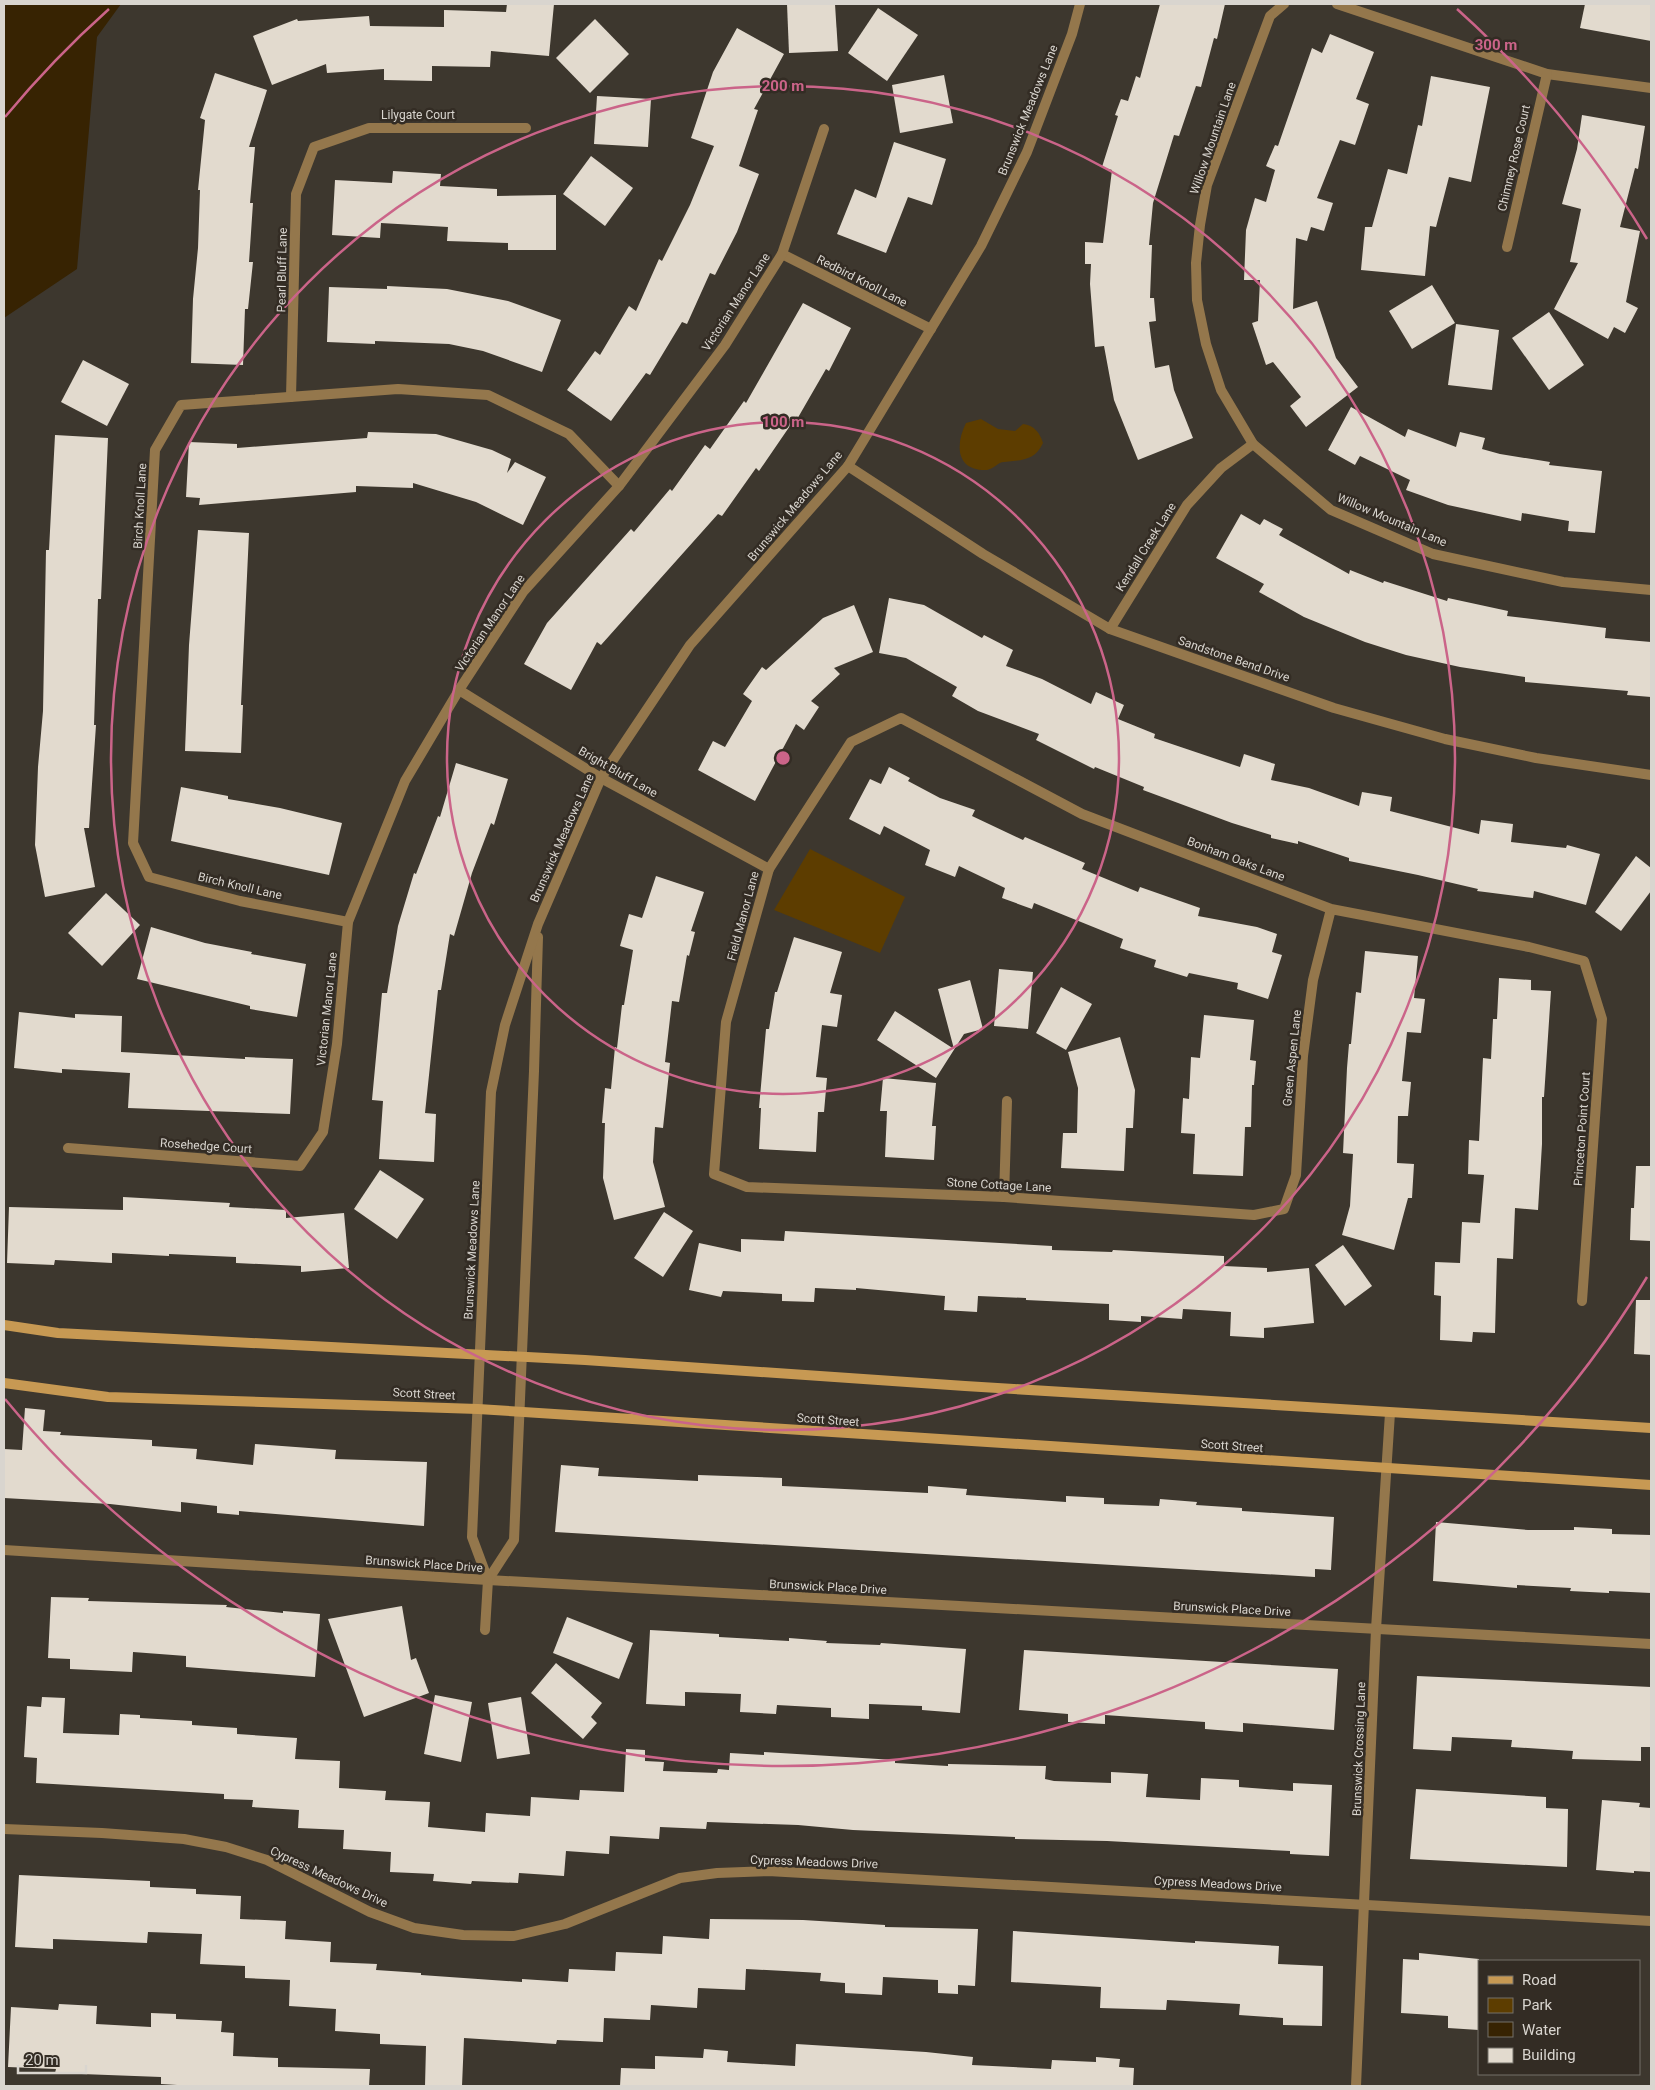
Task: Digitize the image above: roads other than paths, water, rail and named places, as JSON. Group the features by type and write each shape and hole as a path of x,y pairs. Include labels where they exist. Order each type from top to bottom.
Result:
{"main road":[{"path":"4,1325 58,1333 521,1356 1390,1413 1651,1428"},
{"name":"Scott Street","path":"4,1383 108,1397 478,1409 1651,1485"}],"street":[{"name":"Brunswick Meadows Lane","path":"485,1630 488,1580 472,1537 491,1092 505,1025 538,924 601,778 690,645 848,466 981,246 1027,152 1072,34 1080,4"},
{"name":"Willow Mountain Lane","path":"1284,4 1270,16 1207,185 1196,263 1197,300 1206,344 1221,390 1253,444 1331,510 1433,554 1563,582 1651,590"},
{"path":"1337,4 1546,74 1651,88"},
{"name":"Chimney Rose Court","path":"1507,247 1546,74"},
{"name":"Lilygate Court","path":"314,147 369,128 526,128"},
{"name":"Victorian Manor Lane","path":"324,1132 337,1044 348,922 406,781 459,690 523,592 619,486 725,345 782,254 824,129"},
{"name":"Pearl Bluff Lane","path":"291,397 296,194 314,147"},
{"name":"Redbird Knoll Lane","path":"782,254 931,329"},
{"name":"Birch Knoll Lane","path":"348,922 240,901 149,877 133,843 155,450 180,405 398,389 488,395 569,434 619,486"},
{"name":"Kendall Creek Lane","path":"1110,629 1187,505 1221,468 1253,444"},
{"name":"Sandstone Bend Drive","path":"848,466 983,554 1110,629 1334,708 1445,739 1536,758 1651,775"},
{"name":"Bright Bluff Lane","path":"459,690 601,778 768,870"},
{"name":"Field Manor Lane","path":"714,1174 726,1022 768,870 851,742 901,718"},
{"name":"Bonham Oaks Lane","path":"901,718 1082,814 1331,909 1529,947 1584,961"},
{"name":"Green Aspen Lane","path":"1284,1209 1296,1175 1304,1046 1313,980 1331,909"},
{"name":"Brunswick Meadows Lane","path":"488,1580 514,1540 538,924"},
{"name":"Princeton Point Court","path":"1582,1301 1602,1019 1584,961"},
{"path":"1004,1197 1007,1101"},
{"name":"Rosehedge Court","path":"68,1148 300,1166 324,1132"},
{"name":"Stone Cottage Lane","path":"714,1174 748,1187 1004,1197 1254,1215 1284,1209"},
{"name":"Brunswick Crossing Lane","path":"1356,2086 1376,1629 1390,1413"},
{"name":"Brunswick Place Drive","path":"4,1550 488,1580 1651,1644"},
{"name":"Cypress Meadows Drive","path":"4,1829 166,1838 226,1847 267,1860 370,1912 414,1928 463,1935 514,1936 565,1924 680,1878 717,1873 778,1872 1651,1921"}],"water":[{"path":"4,4 121,4 97,37 77,269 4,318"}]}
